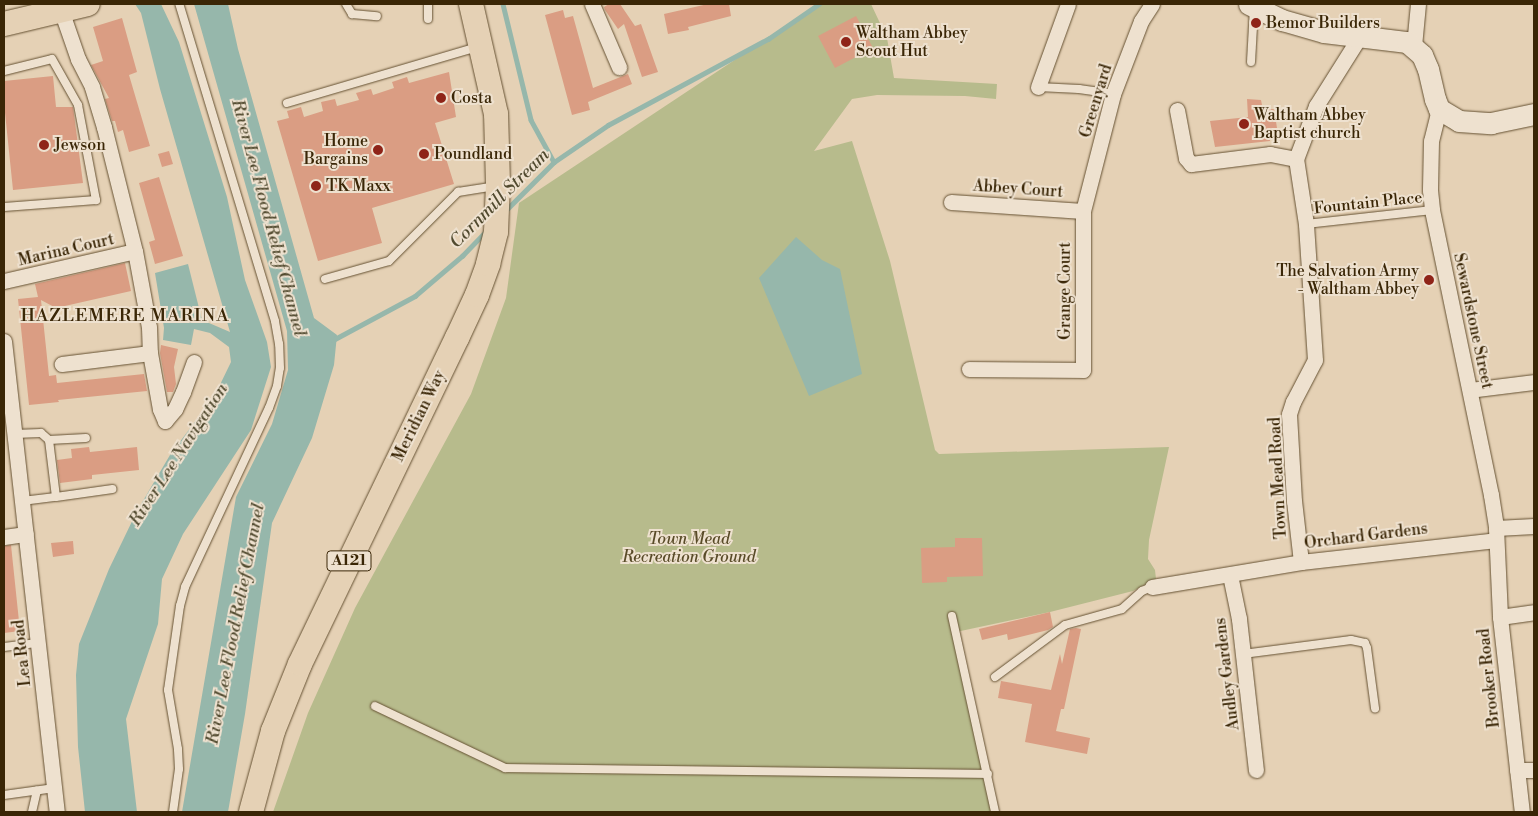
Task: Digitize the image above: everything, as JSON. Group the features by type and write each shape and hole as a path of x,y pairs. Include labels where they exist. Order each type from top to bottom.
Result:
{"main road":[{"path":"4,24 88,4"},
{"name":"Meridian Way","path":"251,812 272,731 300,664 467,316 482,282 496,232 498,150 496,114 471,4"}],"street":[{"path":"592,4 619,67"},
{"path":"1038,87 1068,4"},
{"name":"Greenyard","path":"1083,211 1113,94 1142,21 1152,4"},
{"path":"1414,46 1418,4"},
{"path":"1252,5 1282,20 1324,32 1399,40 1414,46 1422,55 1428,69 1439,109 1460,121 1491,123 1534,114"},
{"path":"61,10 74,51 97,102 135,251 149,327 150,353 160,409 165,421 175,409 184,392 194,362"},
{"path":"1177,110 1186,158 1191,164 1270,154 1296,159 1316,106 1360,36"},
{"name":"Sewardstone Street","path":"1439,109 1432,141 1430,190 1432,210 1470,390 1496,534"},
{"name":"Town Mead Road","path":"1296,159 1306,224 1315,360 1289,414 1294,501 1301,562"},
{"name":"Abbey Court","path":"951,202 1083,211"},
{"name":"Grange Court","path":"969,369 1083,370 1083,211"},
{"name":"Marina Court","path":"4,281 135,251"},
{"name":"Lea Road","path":"4,341 57,812"},
{"path":"62,364 150,353"},
{"path":"1470,390 1534,382"},
{"name":"Orchard Gardens","path":"1152,587 1301,562 1496,534 1534,526"},
{"path":"4,537 26,534"},
{"name":"Brooker Road","path":"1496,534 1500,617 1522,812"},
{"name":"Audley Gardens","path":"1230,575 1239,619 1256,770"},
{"path":"1500,617 1534,612"},
{"path":"1517,770 1534,770"}],"lane":[{"path":"173,812 179,769 178,749 168,690 180,606 185,587 269,408 277,386 280,368 279,344 274,322 179,4"},
{"path":"346,4 352,14 377,16"},
{"path":"428,4 428,19"},
{"path":"1251,62 1252,5"},
{"path":"287,103 481,46"},
{"path":"4,71 52,59 78,105 96,200 4,208"},
{"path":"1038,87 1080,89 1113,94"},
{"path":"325,279 390,261 458,192 498,184"},
{"name":"Fountain Place","path":"1306,224 1432,210"},
{"path":"14,434 41,433 49,440 56,497"},
{"path":"49,440 86,438"},
{"path":"22,501 112,489"},
{"path":"995,677 1065,624 1122,609 1142,591 1152,587"},
{"path":"952,616 995,812"},
{"path":"1243,654 1358,640 1365,643 1367,648 1375,708"},
{"path":"4,647 38,643"},
{"path":"375,706 505,768 988,774"},
{"path":"4,795 55,788"},
{"path":"32,812 37,791"}],"green space":[{"name":"Town Mead Recreation Ground","path":"819,4 871,4 887,38 894,78 997,84 996,99 965,96 877,95 852,99 814,151 852,141 890,261 935,450 939,454 1169,447 1149,540 1148,559 1155,570 1156,579 1133,591 1050,612 956,632 997,812 273,812 308,713 355,608 471,394 506,298 519,203"}],"water":[{"name":"River Lee Navigation","path":"135,4 161,4 179,42 227,197 245,280 267,342 271,367 251,430 183,534 162,579 158,624 126,719 137,812 85,812 78,747 76,675 79,644 109,569 137,511 170,455 215,395 231,362 229,347 210,333 194,329 191,345 163,340 164,328 155,273 188,264 202,320 230,332 160,89 141,13"},
{"name":"River Lee Flood Relief Channel","path":"194,4 228,4 238,49 314,318 337,335 334,365 312,438 272,523 245,714 228,812 182,812 236,497 272,424 288,370 287,331"},
{"path":"796,237 822,260 840,269 862,374 809,396 759,278"}],"building":[{"path":"609,4 620,4 635,26 641,24 658,72 642,77 624,24 618,29 605,10 604,7"},
{"path":"708,4 729,4 731,16 688,27 689,30 668,34 664,14"},
{"path":"563,10 565,18 573,16 593,88 628,74 632,84 588,102 590,110 572,115 545,15"},
{"name":"Waltham Abbey Scout Hut","path":"856,16 873,48 835,68 818,36"},
{"path":"122,18 137,72 129,75 150,146 129,152 123,130 118,132 115,121 112,121 105,99 109,98 91,65 103,61 93,27"},
{"path":"449,72 456,117 435,123 454,184 372,208 382,243 318,261 277,121 289,118 287,111 301,107 304,117 323,111 321,102 335,99 337,106 359,100 356,93 371,89 373,95 394,88 392,82 407,77 409,83"},
{"name":"Jewson","path":"53,76 56,107 73,107 83,183 13,190 4,103 4,81"},
{"name":"Waltham Abbey Baptist church","path":"1247,99 1261,100 1263,110 1274,109 1277,128 1268,129 1270,141 1215,147 1210,121 1248,117"},
{"path":"169,151 173,164 162,167 158,154"},
{"path":"159,177 183,256 155,264 149,242 155,240 139,183"},
{"path":"125,263 131,291 56,308 41,300 49,376 56,375 57,383 144,374 147,391 58,400 59,402 29,405 18,299 38,297 35,284"},
{"path":"161,345 178,349 174,367 176,384 173,392 167,392 160,353"},
{"path":"89,447 90,452 137,447 139,470 92,475 92,479 60,483 57,460 72,458 71,449"},
{"path":"955,538 982,538 983,576 947,577 947,582 922,583 921,548 955,547"},
{"path":"73,541 74,554 53,557 51,543"},
{"path":"11,545 20,631 4,633 4,546"},
{"path":"1050,612 1053,627 1048,630 1008,640 1007,634 982,640 979,629"},
{"path":"1070,629 1081,629 1064,709 1061,709 1056,731 1090,738 1087,754 1025,742 1032,704 998,698 1001,681 1051,690 1060,654 1062,664"}],"waterway":[{"path":"503,4 531,120 554,162"},
{"name":"Cornmill Stream","path":"505,211 554,162 608,125 768,39 819,4"},
{"name":"Cornmill Stream","path":"333,340 415,296 462,256 486,231"}],"place":[{"name":"Bemor Builders","path":"1256,23"},
{"name":"Waltham Abbey Scout Hut","path":"846,42"},
{"name":"Costa","path":"441,98"},
{"name":"Waltham Abbey Baptist church","path":"1244,124"},
{"name":"Jewson","path":"44,145"},
{"name":"Home Bargains","path":"378,150"},
{"name":"Poundland","path":"424,154"},
{"name":"TK Maxx","path":"316,186"},
{"name":"The Salvation Army - Waltham Abbey","path":"1429,280"}],"district":[{"name":"HAZLEMERE MARINA","path":"125,316"}]}
